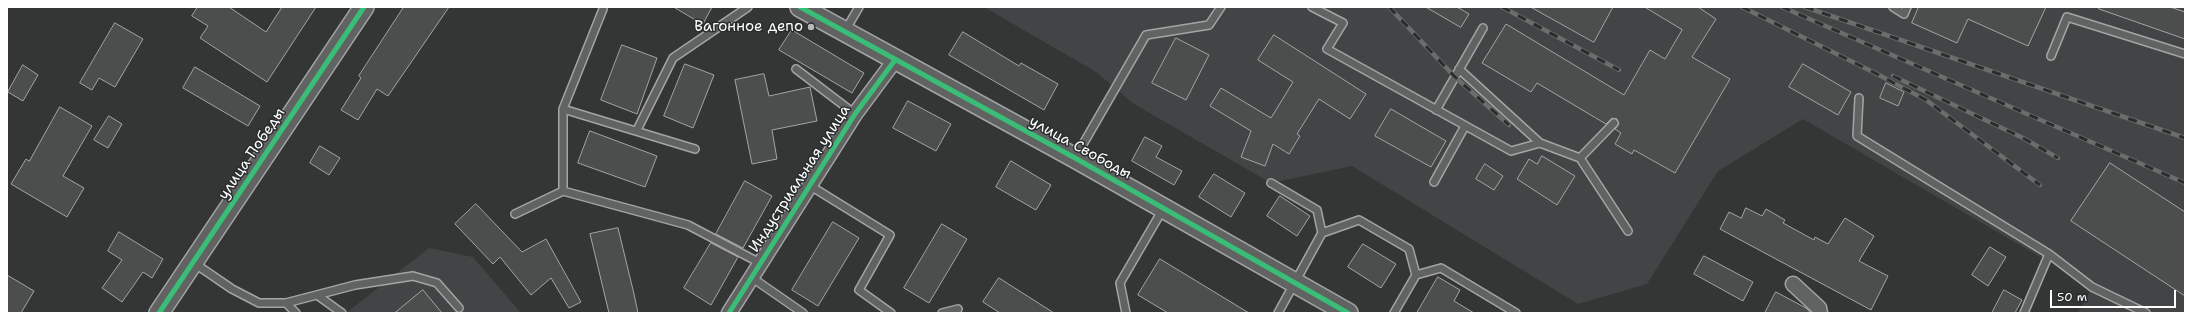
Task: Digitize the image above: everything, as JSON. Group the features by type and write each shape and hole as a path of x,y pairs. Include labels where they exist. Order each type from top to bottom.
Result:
{"street":[{"name":"улица Победы","path":"159,313 194,263 364,7"},
{"name":"улица Свободы","path":"800,7 1075,158 1348,313"},
{"name":"Индустриальная улица","path":"729,313 856,114 895,60"},
{"path":"1793,284 1819,308 1820,313"}],"lane":[{"path":"637,130 673,58 748,7"},
{"path":"844,31 859,7"},
{"path":"1075,158 1146,35 1210,26 1221,7"},
{"path":"1312,7 1343,23 1327,49 1512,152 1540,143"},
{"path":"1893,7 1904,14 1907,7"},
{"path":"563,191 563,109 603,9"},
{"path":"2051,56 2067,17 2185,54"},
{"path":"1436,110 1483,28"},
{"path":"796,69 856,114"},
{"path":"1459,69 1540,143 1580,158 1628,231"},
{"path":"1859,98 1857,136 2049,254 2092,287 2146,313"},
{"path":"563,109 637,130 695,149"},
{"path":"1580,158 1614,123"},
{"path":"1434,182 1465,126"},
{"path":"1271,183 1317,210 1322,233 1278,313"},
{"path":"809,186 890,235 859,290 891,313"},
{"path":"515,214 563,191 688,225 760,263"},
{"path":"1126,313 1120,283 1163,209"},
{"path":"1322,233 1359,220 1409,249 1416,275"},
{"path":"2024,313 2049,254"},
{"path":"194,263 232,289 259,303 286,303 355,285 413,276 437,283 459,308"},
{"path":"1394,313 1416,275 1440,268 1516,313"},
{"path":"751,277 803,313"},
{"path":"317,295 342,313"},
{"path":"286,303 296,313"},
{"path":"942,313 958,309"}],"shaded area":[{"path":"984,7 2185,7 2185,313 2078,313 2092,287 1803,119 1718,171 1647,284 1578,304 1352,166 1271,183 1134,104 1096,72"},
{"path":"429,248 473,257 521,313 346,313"}],"building":[{"path":"198,7 229,7 266,32 282,7 316,7 267,82 200,38 208,26 192,16"},
{"path":"404,7 449,7 388,96 377,89 358,120 341,110 361,78 359,76"},
{"path":"674,7 712,7 703,24"},
{"path":"1426,7 1457,7 1469,14 1461,27"},
{"path":"1531,7 1613,7 1594,42"},
{"path":"1645,7 1698,7 1716,19 1692,57 1730,79 1675,173 1634,150 1632,154 1615,144 1621,133 1615,129 1619,124 1617,119 1612,118 1606,124 1537,83 1531,92 1482,63 1506,24 1624,95 1650,50 1665,59 1682,30"},
{"path":"1919,7 2046,7 2028,46 1968,19 1957,43 1912,23"},
{"path":"2100,7 2170,7 2185,12 2185,39 2099,9"},
{"path":"115,23 143,39 115,87 99,78 92,90 80,83"},
{"path":"792,30 864,73 852,93 779,50"},
{"path":"963,32 1019,66 1021,63 1058,84 1044,110 949,55"},
{"path":"1274,35 1366,94 1350,119 1319,99 1297,134 1300,136 1289,154 1273,144 1265,166 1241,157 1251,131 1210,106 1221,88 1271,118 1293,82 1258,60"},
{"path":"1176,38 1209,55 1186,100 1152,83"},
{"path":"622,45 657,58 637,114 601,100"},
{"path":"685,64 714,75 693,128 664,116"},
{"path":"1803,64 1851,92 1838,115 1789,87"},
{"path":"23,65 38,75 23,101 8,92"},
{"path":"195,67 260,106 248,126 183,88"},
{"path":"764,74 769,96 810,87 817,121 772,130 777,159 752,164 735,80"},
{"path":"1886,83 1904,92 1898,106 1880,98"},
{"path":"908,101 951,124 936,151 893,128"},
{"path":"60,107 92,126 63,176 84,188 67,217 11,184 26,159 29,161"},
{"path":"1391,109 1446,141 1431,167 1375,136"},
{"path":"109,116 122,124 108,148 94,140"},
{"path":"590,131 657,156 645,187 578,163"},
{"path":"1145,137 1162,146 1156,157 1182,171 1174,185 1132,161"},
{"path":"320,146 340,158 329,175 310,163"},
{"path":"1542,156 1575,176 1557,205 1517,179 1529,159 1537,164"},
{"path":"1011,161 1051,185 1036,210 996,187"},
{"path":"2110,163 2185,212 2185,296 2071,221"},
{"path":"1485,164 1503,176 1494,190 1476,179"},
{"path":"1214,174 1245,193 1231,217 1199,197"},
{"path":"745,181 772,196 743,248 716,234"},
{"path":"1280,196 1310,216 1297,236 1267,216"},
{"path":"476,204 522,252 546,239 581,302 569,308 551,278 531,295 500,257 493,264 455,224"},
{"path":"1746,208 1762,216 1766,209 1785,220 1783,223 1814,240 1815,237 1828,244 1845,218 1874,236 1859,261 1888,276 1871,310 1720,229 1729,212 1741,218"},
{"path":"833,222 859,238 818,306 792,290"},
{"path":"942,224 967,239 929,303 904,288"},
{"path":"618,228 638,313 609,313 590,234"},
{"path":"119,232 163,259 152,278 143,272 122,302 102,288 122,260 108,251"},
{"path":"711,243 738,257 711,305 684,288"},
{"path":"1363,244 1396,264 1381,288 1348,267"},
{"path":"1990,247 2006,257 1988,286 1972,275"},
{"path":"1704,256 1753,282 1743,301 1694,274"},
{"path":"1160,259 1249,313 1168,313 1138,295"},
{"path":"7,275 34,291 21,313 7,313"},
{"path":"1438,277 1460,290 1454,301 1474,313 1417,313"},
{"path":"999,278 1054,313 1000,313 983,302"},
{"path":"423,290 442,313 395,313"},
{"path":"2004,290 2022,300 2015,313 1992,313"},
{"path":"1776,292 1806,308 1811,313 1765,313"}],"railway":[{"path":"1389,7 1455,77 1509,125"},
{"path":"1502,7 1619,70"},
{"path":"1742,7 1926,100 2040,185"},
{"path":"1782,7 2185,183"},
{"path":"1805,7 2185,138"},
{"path":"1893,76 2023,138 2058,158"}],"cycle path":[{"path":"159,313 364,7"},
{"path":"800,7 1075,158 1348,313"},
{"path":"729,313 855,114 895,60"}],"place":[{"name":"Вагонное депо","path":"811,27"}]}
